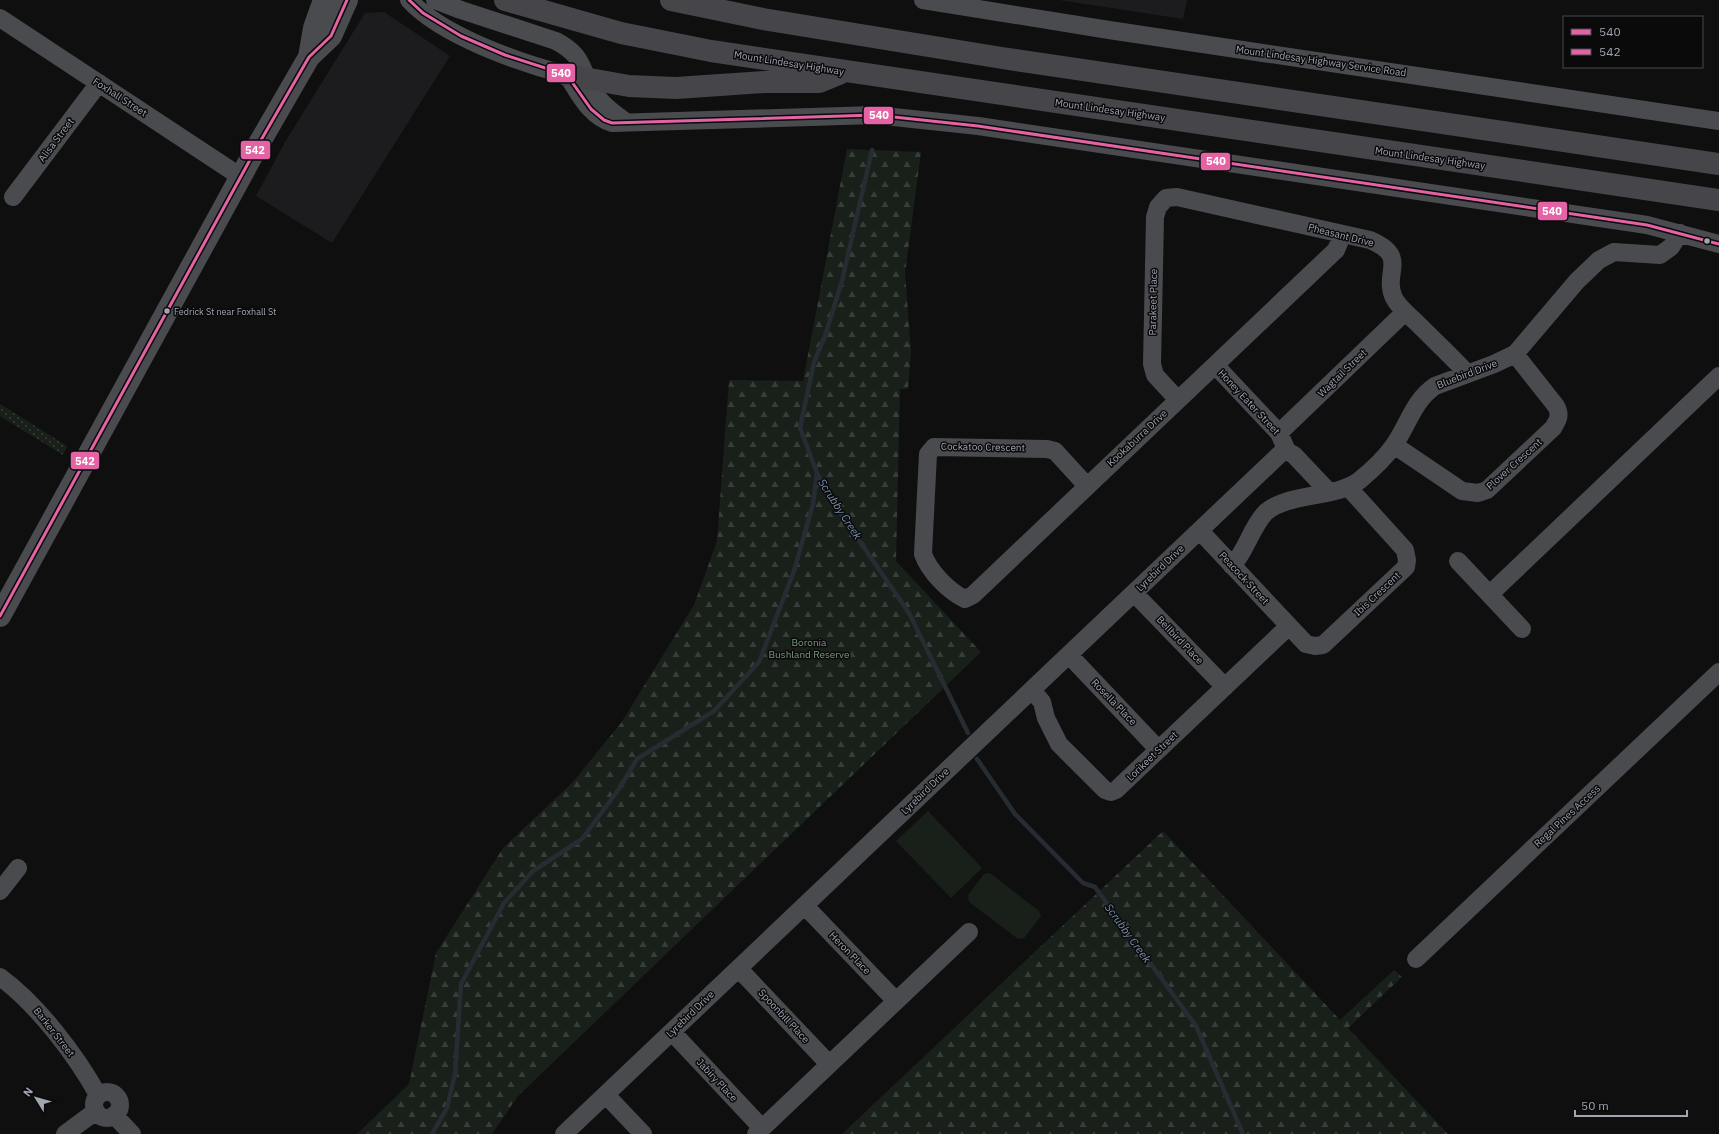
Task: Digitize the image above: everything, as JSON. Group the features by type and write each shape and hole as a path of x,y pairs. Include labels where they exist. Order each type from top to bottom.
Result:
{"highway":[{"name":"Mount Lindesay Highway","path":"505,0 621,33 711,51 1719,200"},
{"path":"671,0 763,19 970,53 1719,164"},
{"path":"577,77 644,87 698,88 765,82 819,82 845,71"}],"street":[{"path":"309,57 314,28 324,0"},
{"path":"0,616 241,177 309,57 331,36 347,0"},
{"path":"409,0 428,16 484,47 522,62 577,77 603,103 626,122 764,119 850,115 911,117 1647,225 1719,244"},
{"path":"435,0 460,10 556,41 576,54 577,77"},
{"name":"Mount Lindesay Highway Service Road","path":"923,0 975,4 1719,121"},
{"name":"Foxhall Street","path":"0,18 241,177"},
{"name":"Alisa Street","path":"13,198 99,83"},
{"name":"Pheasant Drive","path":"1166,198 1177,197 1370,240 1383,246 1391,255 1394,298 1405,312 1467,373"},
{"name":"Parakeet Place","path":"1166,198 1158,207 1155,217 1152,364 1155,375 1178,400"},
{"name":"Bluebird Drive","path":"1232,566 1240,558 1258,523 1267,512 1279,505 1348,488 1359,481 1381,461 1394,445 1419,400 1427,391 1515,354 1577,281 1599,260 1614,252 1660,255 1671,247 1680,233"},
{"name":"Kookaburra Drive","path":"926,563 955,594 965,599 973,595 1336,250 1339,243 1340,234"},
{"name":"Wagtail Street","path":"1279,433 1405,312"},
{"name":"Plover Crescent","path":"1394,445 1462,491 1478,493 1487,490 1554,428 1558,420 1559,412 1556,406 1515,354"},
{"name":"Honey Eater Street","path":"1214,365 1279,433 1287,451 1294,455 1329,492"},
{"path":"1490,594 1719,376"},
{"name":"Cockatoo Crescent","path":"926,563 923,554 928,454 934,447 1047,449 1055,451 1087,486"},
{"name":"Lyrebird Drive","path":"564,1134 1280,454 1287,451"},
{"name":"Ibis Crescent","path":"1289,626 1306,644 1315,646 1324,645 1406,567 1407,560 1405,550 1348,488"},
{"name":"Peacock Street","path":"1200,531 1289,626"},
{"path":"1458,561 1522,628"},
{"name":"Bellbird Place","path":"1134,593 1225,687"},
{"name":"Lorikeet Street","path":"1032,690 1042,702 1046,718 1059,744 1105,790 1111,792 1116,790 1289,626"},
{"name":"Rosella Place","path":"1069,655 1158,749"},
{"name":"Regal Pines Access","path":"1416,959 1719,672"},
{"path":"0,890 18,868"},
{"name":"Heron Place","path":"805,906 896,1001"},
{"path":"759,1131 969,932"},
{"name":"Spoonbill Place","path":"739,969 829,1064"},
{"name":"Barker Street","path":"0,977 15,988 34,1007 87,1076 97,1103"},
{"name":"Jabiry Place","path":"672,1032 759,1131"},
{"path":"65,1134 108,1092 116,1096 119,1106 114,1115 132,1134"},
{"path":"606,1095 643,1134"}],"shaded area":[{"path":"1059,0 1187,0 1183,19"},
{"path":"384,12 450,56 332,243 256,196 285,142 365,13"}],"green space":[{"name":"Boronia Bushland Reserve","path":"847,149 921,152 905,273 911,351 908,389 900,389 896,561 981,652 518,1096 492,1134 357,1134 409,1084 436,953 503,848 572,783 621,723 694,605 717,541 729,380 803,381"},
{"path":"0,404 67,446 63,455 0,416"},
{"path":"928,811 982,868 951,898 896,841"},
{"path":"1163,831 1340,1020 1394,970 1402,977 1348,1028 1448,1134 842,1134"},
{"path":"990,873 1039,911 1041,916 1024,938 1018,939 969,902 968,895 984,874"}],"waterway":[{"name":"Scrubby Creek","path":"872,150 842,281 825,336 814,362 800,428 817,473 832,501 909,613 968,733"},
{"path":"432,1134 447,1108 455,1074 461,984 504,903 533,871 582,839 619,789 637,759 714,711 759,662 794,571 813,504 817,473"},
{"name":"Scrubby Creek","path":"977,759 1015,814 1083,883 1095,887 1196,1026 1243,1134"}],"transit line":[{"name":"542","path":"0,616 257,147 309,57 331,36 347,0"},
{"name":"540","path":"409,0 423,13 461,36 505,55 567,75 591,109 604,120 612,123 875,115 978,126 1647,225 1719,244"}],"place":[{"name":"Fedrick St near Foxhall St","path":"167,311"}]}
